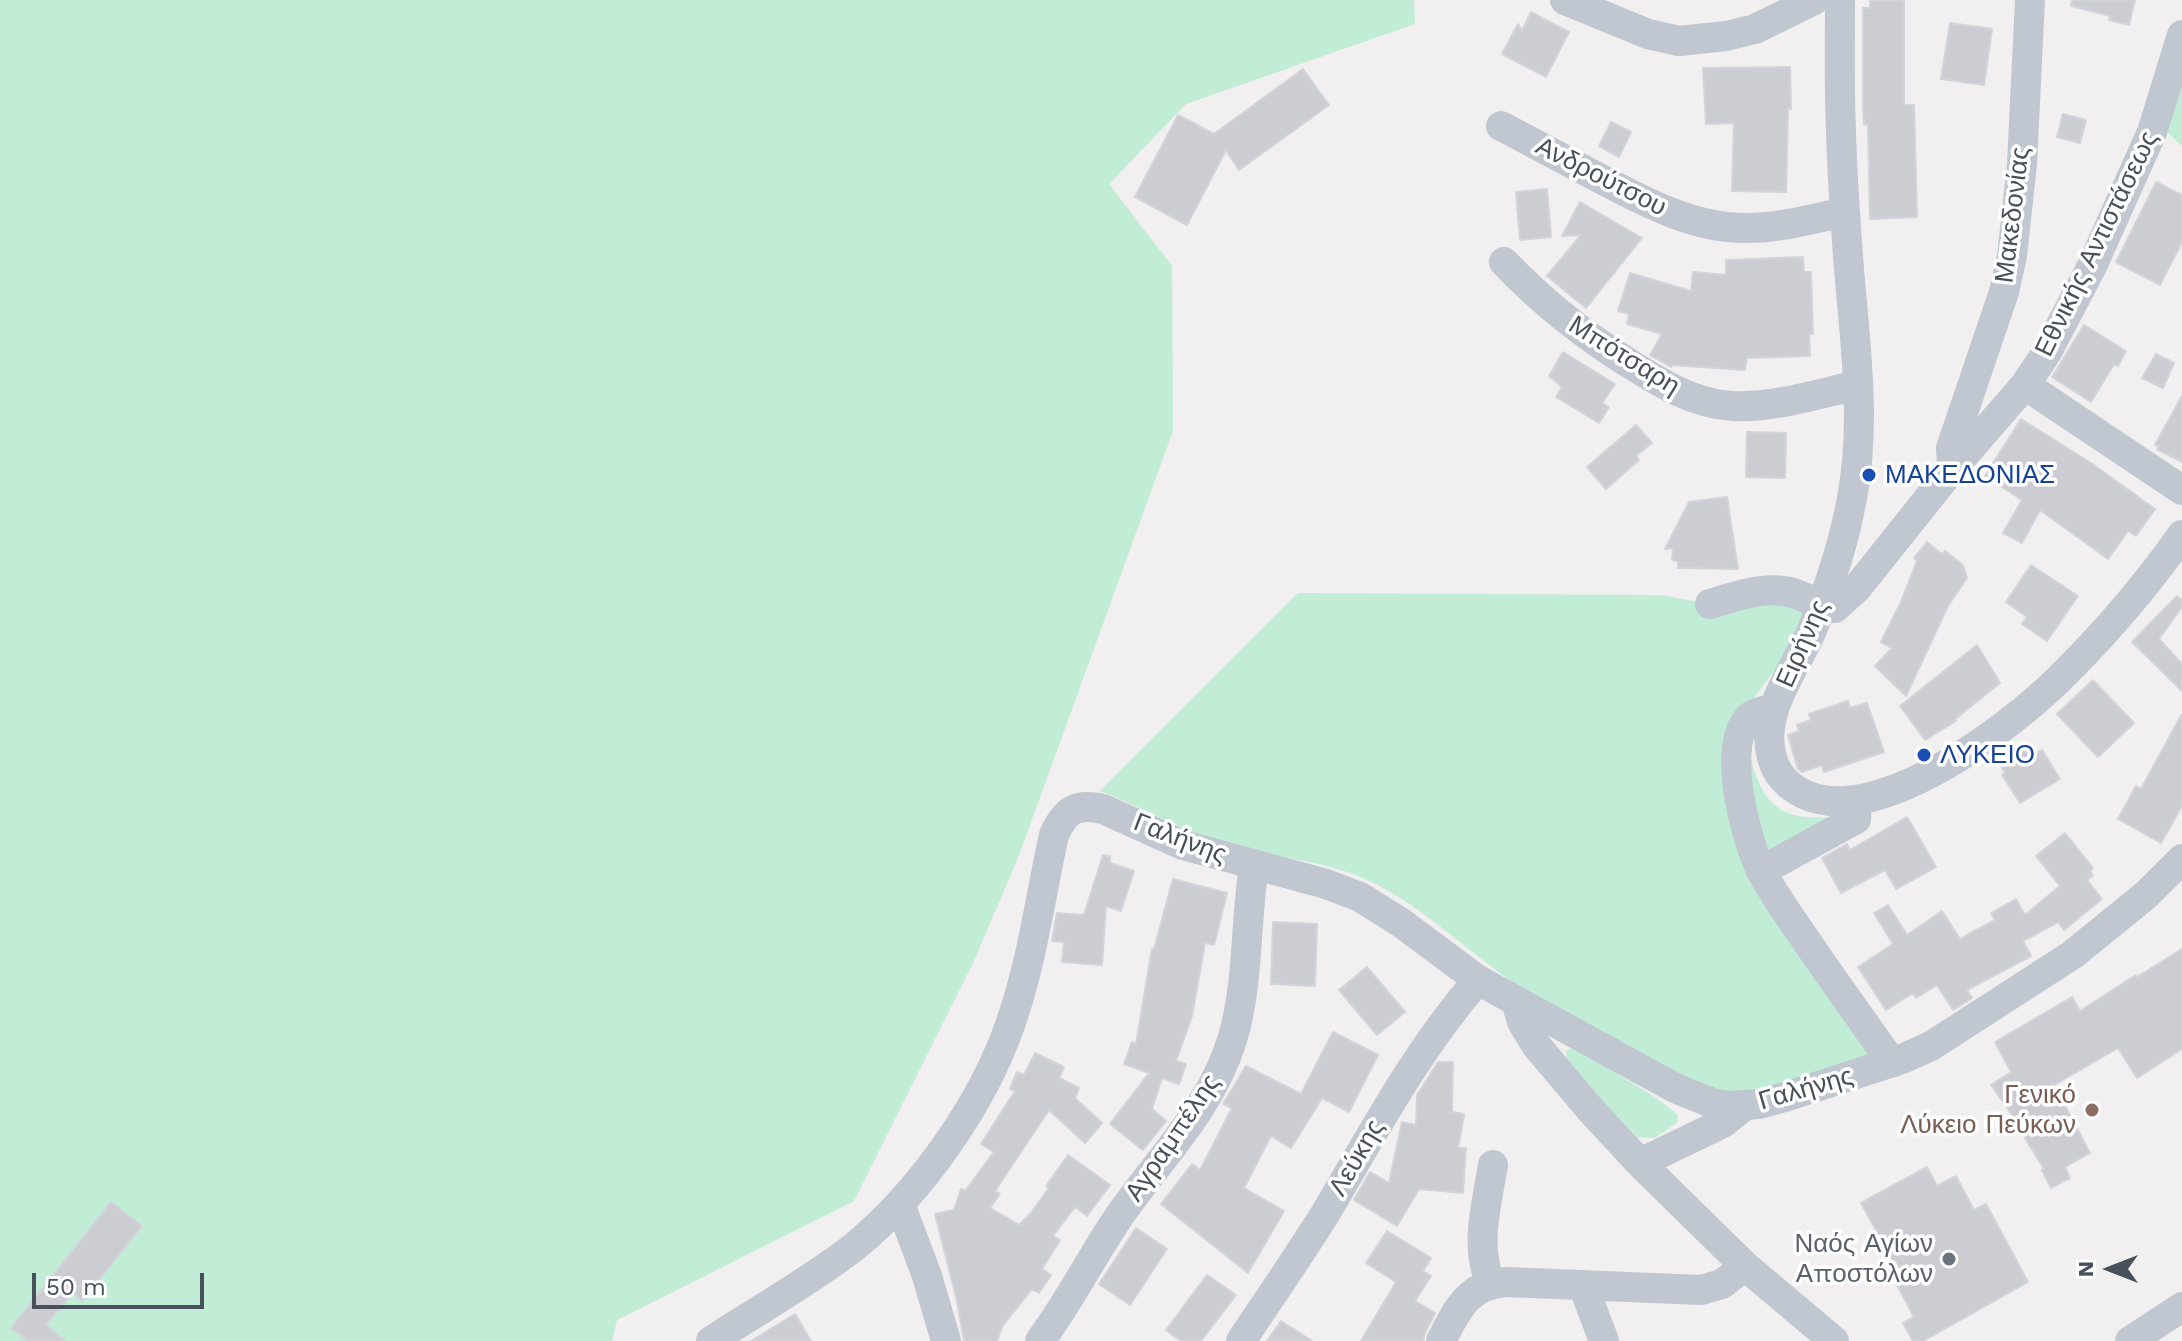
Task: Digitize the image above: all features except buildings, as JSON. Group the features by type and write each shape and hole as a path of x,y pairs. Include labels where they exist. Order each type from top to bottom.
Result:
{"street":[{"path":"1565,0 1648,34 1679,41 1755,29 1814,0"},
{"name":"Ειρήνης","path":"1840,0 1841,128 1860,442 1853,493 1821,605 1774,708 1768,742 1775,769 1796,790 1817,799 1834,801 1876,797 1925,777 1984,739 2058,680 2113,621 2182,535"},
{"name":"Μακεδονίας","path":"1952,469 1951,448 2004,292 2012,256 2022,164 2030,0"},
{"name":"Εθνικής Αντιστάσεως","path":"1821,605 1833,609 1846,599 2025,385 2047,352 2074,302 2141,157 2156,120 2182,35"},
{"name":"Ανδρούτσου","path":"1501,126 1648,203 1712,224 1758,228 1845,212"},
{"name":"Μπότσαρη","path":"1504,262 1568,322 1640,370 1693,398 1721,405 1757,405 1858,385"},
{"path":"2025,385 2182,490"},
{"path":"1710,604 1774,590 1799,595 1821,605"},
{"path":"1774,708 1754,714 1745,721 1739,736 1736,776 1750,840 1761,871 1892,1063"},
{"path":"1761,871 1856,819 1857,800"},
{"name":"Γαλήνης","path":"711,1341 833,1262 873,1231 900,1204 937,1157 980,1090 1000,1052 1025,973 1054,835 1065,814 1078,808 1103,809 1183,845 1338,887 1368,901 1400,922 1478,980 1675,1088 1712,1103 1744,1106 1788,1096 1892,1063 1931,1046 2059,964 2123,915 2182,859"},
{"name":"Αγραμπέλης","path":"1040,1341 1116,1222 1192,1121 1222,1066 1237,1019 1254,866"},
{"name":"Λεύκης","path":"1241,1341 1325,1213 1418,1057 1478,980"},
{"path":"1516,1001 1522,1022 1536,1045 1640,1163 1745,1266 1834,1341"},
{"path":"1640,1163 1723,1123 1744,1106"},
{"path":"1491,1283 1483,1257 1493,1165"},
{"path":"900,1204 927,1276 946,1341"},
{"path":"1441,1341 1460,1305 1474,1292 1491,1283 1701,1290 1722,1284 1745,1266"},
{"path":"1583,1285 1604,1341"},
{"path":"2130,1341 2182,1307"}],"green space":[{"path":"0,0 1414,0 1415,24 1186,104 1109,184 1172,266 1173,431 1018,858 973,963 854,1201 617,1320 612,1341 0,1341"},
{"path":"2182,76 2182,146 2167,132"},
{"path":"1298,593 1662,595 1698,602 1760,597 1806,608 1781,661 1736,723 1728,775 1869,1049 1869,1057 1779,1090 1737,1093 1702,1087 1521,988 1412,906 1372,882 1336,868 1208,838 1100,791"},
{"path":"1751,759 1763,791 1776,806 1794,815 1832,820 1769,851 1745,783"},
{"path":"1571,1048 1658,1099 1677,1114 1678,1122 1655,1138 1637,1137 1567,1058 1566,1051"}],"place":[{"name":"ΜΑΚΕΔΟΝΙΑΣ","path":"1869,475"},
{"name":"ΛΥΚΕΙΟ","path":"1924,755"},
{"name":"Γενικό Λύκειο Πεύκων","path":"2092,1110"},
{"name":"Ναός Αγίων Αποστόλων","path":"1949,1259"}]}
